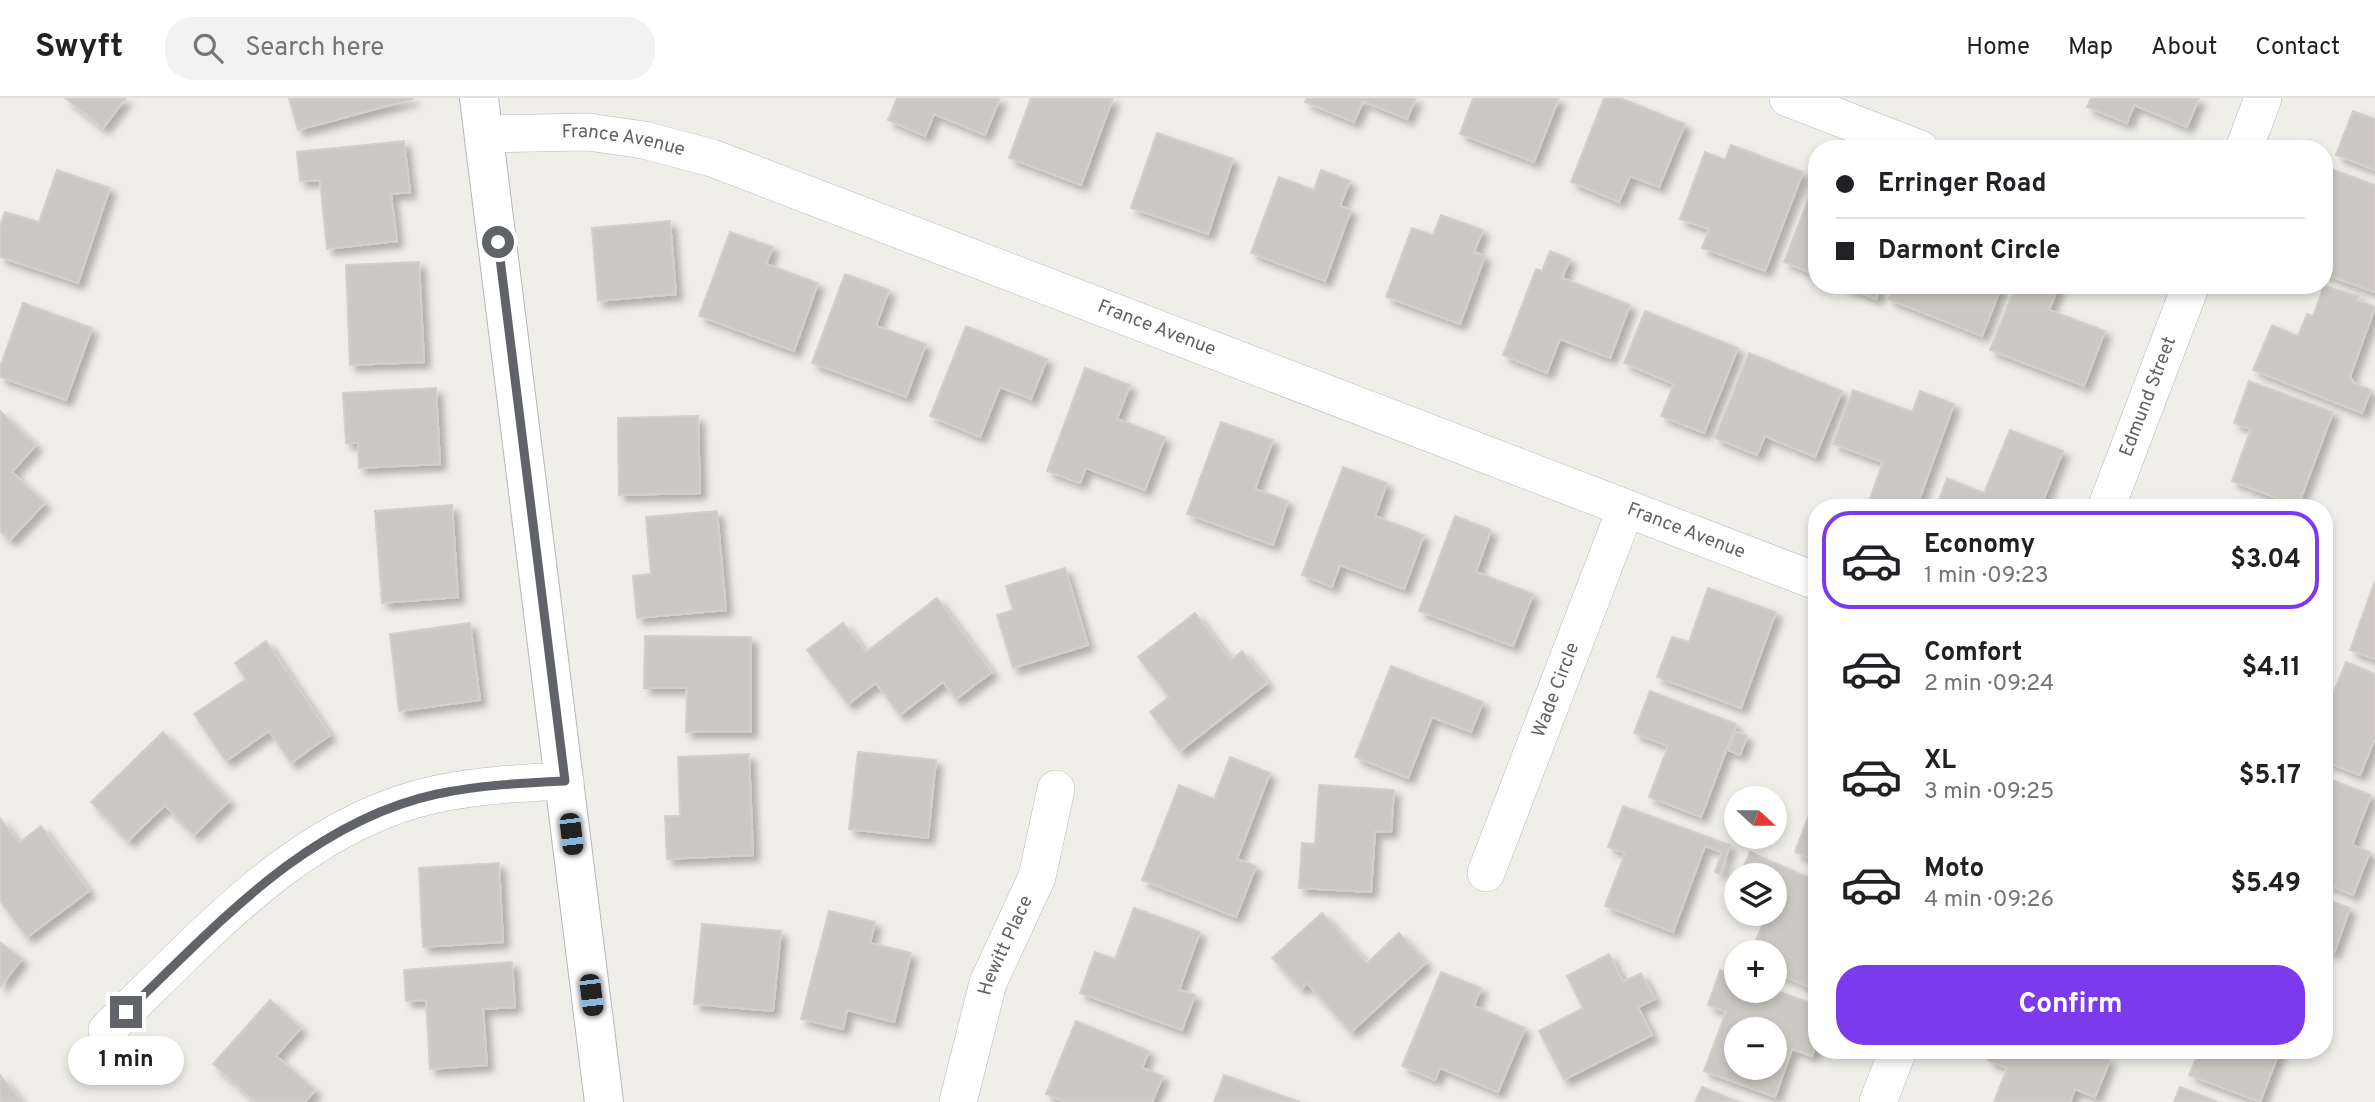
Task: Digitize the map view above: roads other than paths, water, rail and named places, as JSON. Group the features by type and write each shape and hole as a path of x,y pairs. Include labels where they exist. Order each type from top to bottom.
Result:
{"street":[{"path":"1787,98 1897,140"},
{"path":"2247,140 2263,98"},
{"path":"482,116 604,1102"},
{"name":"France Avenue","path":"482,116 644,140 712,158 1808,578"},
{"name":"Edmund Street","path":"2109,499 2188,294"},
{"name":"Wade Circle","path":"1486,873 1626,508"},
{"path":"107,1030 256,887 328,837 381,811 435,794 496,784 565,781"},
{"name":"Hewitt Place","path":"958,1102 988,983 1037,877 1056,789"},
{"path":"1878,1102 1895,1059"}]}
